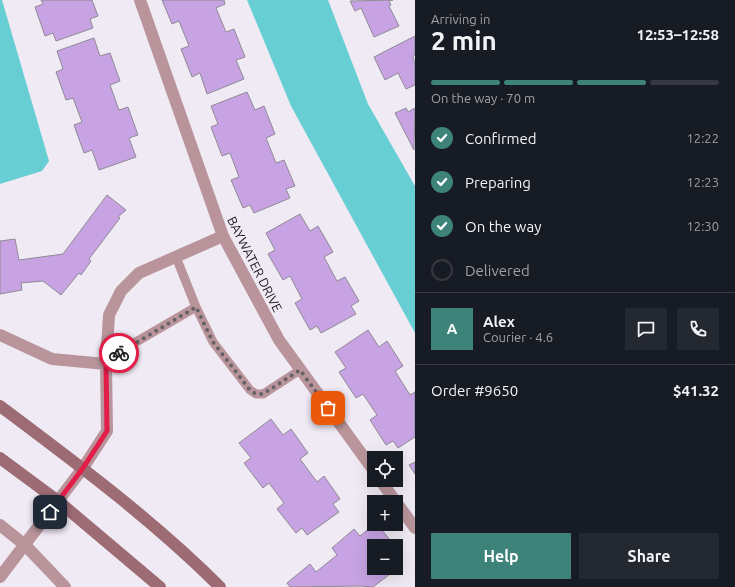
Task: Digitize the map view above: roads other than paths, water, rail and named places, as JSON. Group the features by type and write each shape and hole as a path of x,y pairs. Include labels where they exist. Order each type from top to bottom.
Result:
{"street":[{"name":"BAYWATER DRIVE","path":"140,0 223,236 278,340 367,461"},
{"path":"0,577 83,468 107,431 106,364 109,315 121,291 139,273 223,236"},
{"path":"0,335 52,359 106,364"},
{"path":"0,406 83,468 172,542 220,587"},
{"path":"0,458 58,501 160,587"},
{"path":"385,487 415,528"},
{"path":"0,525 25,545 65,587"}],"lane":[{"path":"176,257 196,307 213,342 250,390 256,394 263,394 300,370"},
{"path":"106,364 124,349 196,307"}],"water":[{"path":"0,0 2,0 49,161 42,171 0,184"},
{"path":"247,0 328,0 368,104 415,186 415,333 291,106"}]}
